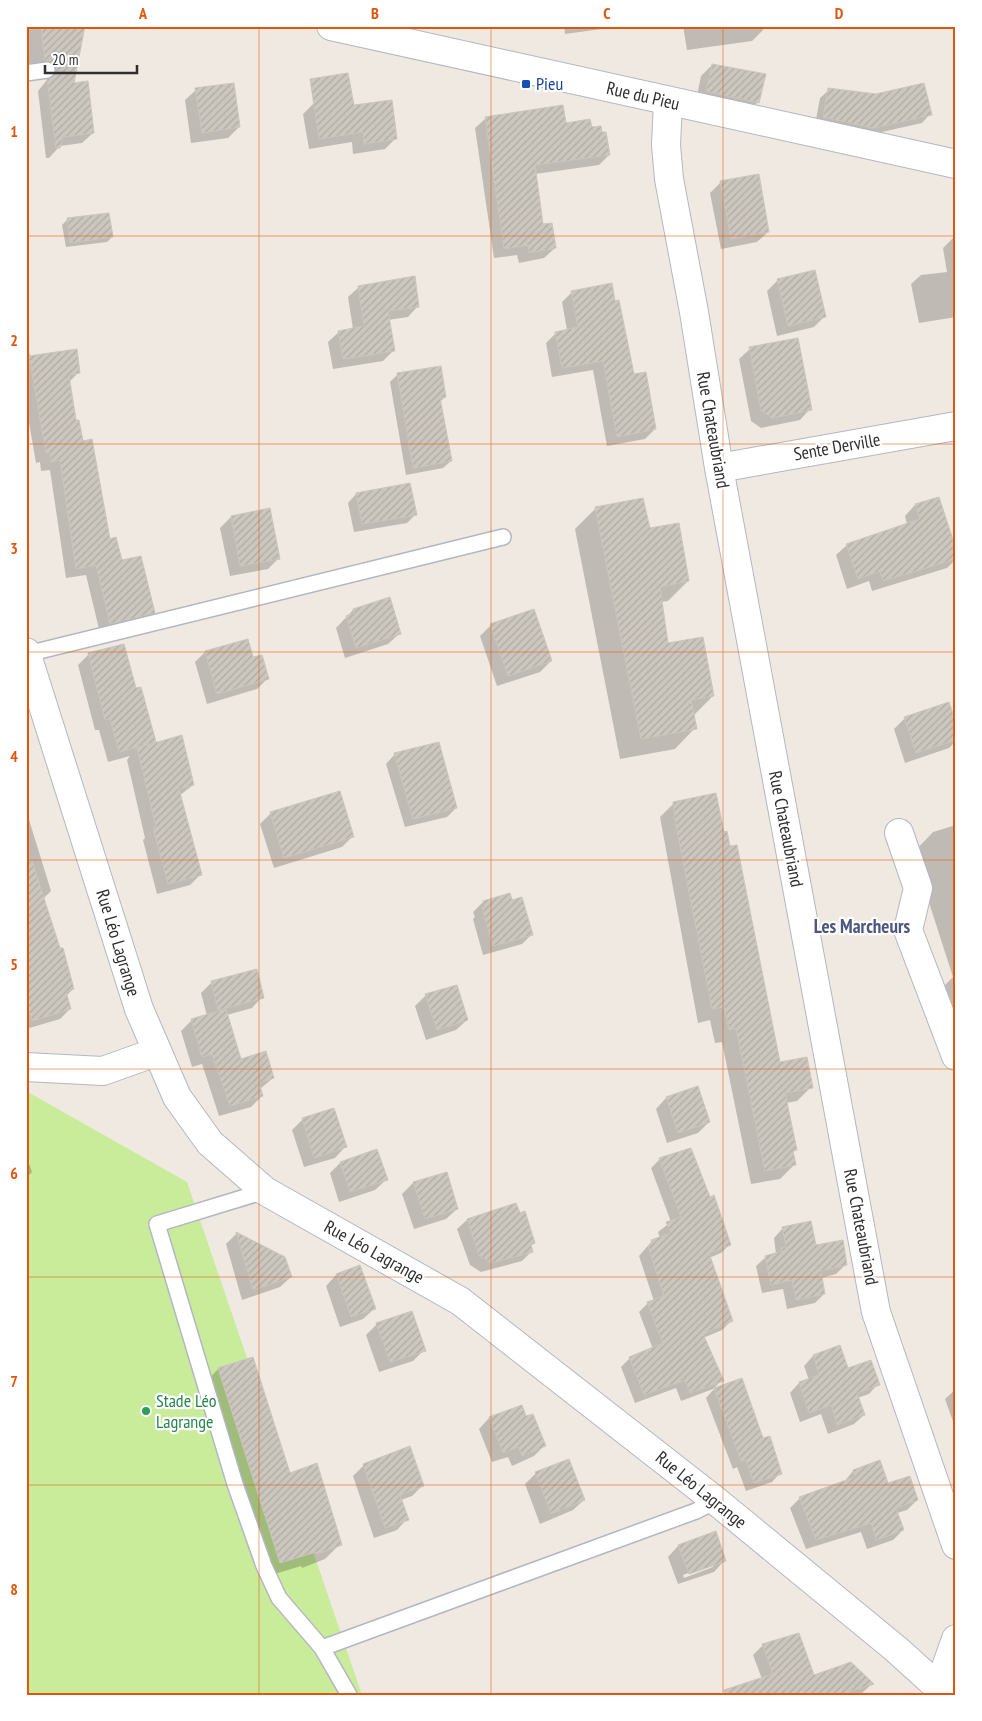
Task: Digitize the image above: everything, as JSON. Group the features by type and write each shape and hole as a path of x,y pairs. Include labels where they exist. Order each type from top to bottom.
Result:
{"street":[{"name":"Rue du Pieu","path":"331,26 668,102 956,164"},
{"name":"Rue Chateaubriand","path":"668,102 666,145 669,179 694,312 719,468 876,1312 956,1545"},
{"name":"Sente Derville","path":"719,468 956,426"},
{"name":"Rue Léo Lagrange","path":"27,653 139,1009 156,1052 177,1096 210,1143 265,1191 460,1301 716,1501 896,1649 939,1692"},
{"path":"899,833 918,888 908,930 956,1056"},
{"path":"26,1067 104,1070 156,1052"},
{"path":"939,1692 956,1640"}],"lane":[{"path":"26,72 47,70"},
{"path":"27,653 503,537"},
{"path":"265,1191 157,1224 236,1484 264,1566 279,1598 322,1648 349,1695"},
{"path":"322,1648 696,1511 716,1501"}],"green space":[{"name":"Stade Léo Lagrange","path":"26,1091 187,1182 362,1695 26,1695"}],"building":[{"path":"41,26 85,26 74,83 88,81 94,133 63,137 60,148 56,148 47,79 53,77 56,68 51,62 45,61"},
{"path":"712,64 766,74 759,103 706,91"},
{"path":"348,73 354,105 392,100 397,139 364,144 363,132 319,139 310,79"},
{"path":"234,83 240,127 202,133 195,88"},
{"path":"924,83 932,115 873,128 823,117 828,88 876,94"},
{"path":"563,105 566,123 590,119 592,127 601,126 602,132 606,132 610,155 535,165 543,224 552,223 556,248 529,253 528,245 504,249 485,117"},
{"path":"759,174 769,232 731,239 720,181"},
{"path":"109,213 113,237 70,243 67,218"},
{"path":"815,270 826,317 788,326 777,279"},
{"path":"415,276 419,307 388,311 395,351 343,359 338,331 364,326 358,286"},
{"path":"612,283 615,301 619,300 634,374 646,372 656,429 617,437 603,361 562,368 555,332 578,327 571,291"},
{"path":"798,338 812,410 772,418 761,410 749,347"},
{"path":"77,349 80,373 69,375 76,420 79,420 83,441 92,439 110,539 116,537 122,560 141,556 155,613 110,624 96,565 76,569 60,460 51,462 50,453 46,453 29,356"},
{"path":"441,366 446,397 440,398 452,461 413,468 397,373"},
{"path":"410,483 417,515 362,524 356,493"},
{"path":"939,497 956,549 956,559 883,581 880,571 858,579 846,544 920,519 915,504"},
{"path":"643,498 650,528 679,523 689,581 660,587 668,643 703,637 714,696 691,700 697,729 641,739 595,507"},
{"path":"270,508 280,559 240,566 231,516"},
{"path":"390,597 401,634 356,648 346,616 354,613 353,609"},
{"path":"534,609 552,661 508,676 490,624"},
{"path":"248,639 253,657 262,655 269,679 217,694 205,651"},
{"path":"124,644 136,688 141,687 156,742 119,752 110,719 105,720 88,653"},
{"path":"949,702 956,722 956,740 916,753 904,717"},
{"path":"182,735 194,785 179,789 202,875 168,884 153,828 156,827 137,748"},
{"path":"439,742 457,808 413,819 394,753"},
{"path":"340,791 354,837 284,858 270,812"},
{"path":"716,793 724,832 727,831 730,846 737,845 780,1062 807,1057 813,1088 785,1093 797,1150 793,1151 796,1165 765,1171 736,1028 729,1030 724,1007 712,1009 676,826 673,802"},
{"path":"32,861 60,948 63,948 74,989 66,992 71,1009 32,1021 26,1001 26,862"},
{"path":"510,893 512,900 522,897 533,935 493,946 482,908 485,907 483,901"},
{"path":"257,969 264,998 218,1010 211,981"},
{"path":"457,985 468,1020 437,1030 425,994"},
{"path":"226,1009 241,1059 266,1051 274,1078 259,1083 263,1096 230,1106 212,1054 202,1057 191,1019"},
{"path":"698,1086 710,1122 678,1133 666,1097"},
{"path":"334,1108 347,1147 314,1158 302,1118"},
{"path":"691,1148 710,1197 714,1195 731,1245 709,1253 733,1321 703,1334 724,1381 690,1393 685,1380 644,1395 629,1357 663,1343 647,1302 664,1296 648,1246 652,1244 651,1240 671,1233 666,1222 681,1217 659,1158"},
{"path":"377,1149 388,1180 350,1192 340,1162"},
{"path":"447,1172 458,1209 425,1219 413,1182"},
{"path":"516,1203 520,1213 525,1211 535,1243 531,1245 533,1252 491,1263 479,1255 467,1219"},
{"path":"811,1221 816,1245 843,1240 847,1265 821,1271 825,1294 796,1300 792,1280 771,1285 765,1256 782,1251 781,1248 786,1247 782,1227"},
{"path":"236,1232 285,1257 292,1277 253,1290"},
{"path":"360,1265 376,1309 351,1317 336,1274"},
{"path":"412,1311 426,1351 390,1362 376,1323"},
{"path":"840,1345 848,1368 871,1360 880,1385 857,1393 865,1415 837,1425 831,1405 809,1413 799,1382 819,1375 813,1355"},
{"path":"253,1357 290,1473 317,1463 342,1545 317,1554 316,1552 280,1563 218,1368"},
{"path":"742,1378 763,1438 770,1436 782,1474 754,1483 746,1460 741,1461 714,1388"},
{"path":"522,1405 526,1416 533,1414 546,1446 522,1456 518,1447 503,1453 489,1417"},
{"path":"410,1446 424,1486 400,1495 409,1520 385,1528 363,1464"},
{"path":"569,1459 585,1500 551,1514 535,1472"},
{"path":"880,1460 888,1483 910,1476 918,1500 896,1508 904,1530 876,1540 871,1523 816,1540 799,1497 855,1477 853,1470"},
{"path":"716,1531 726,1561 689,1574 678,1545"},
{"path":"799,1633 814,1675 851,1662 874,1684 840,1695 725,1695 724,1690 773,1674 762,1644"}],"place":[{"name":"Pieu","path":"526,84"},
{"name":"Stade Léo Lagrange","path":"146,1411"}],"district":[{"name":"Les Marcheurs","path":"862,926"}]}
